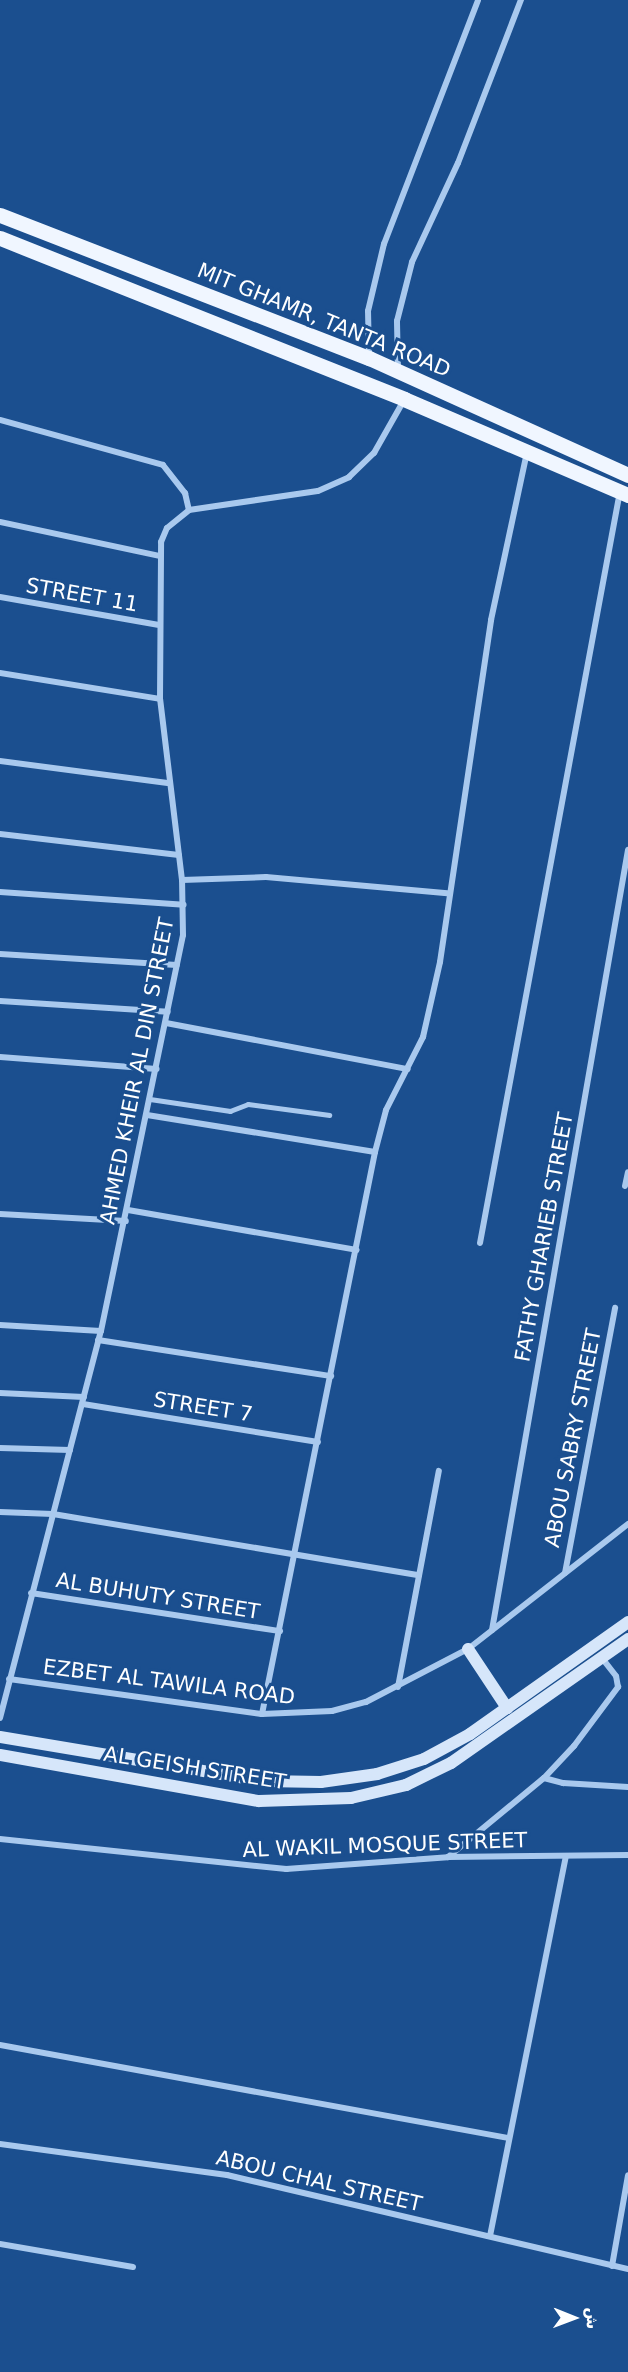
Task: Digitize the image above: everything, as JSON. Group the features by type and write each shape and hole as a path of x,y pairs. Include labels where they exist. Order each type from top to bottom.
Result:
{"main road":[{"name":"MIT GHAMR, TANTA ROAD","path":"0,214 376,361 628,475"},
{"name":"MIT GHAMR, TANTA ROAD","path":"0,238 404,399 624,493"},
{"path":"376,361 376,388"},
{"name":"AL GEISH STREET","path":"0,1737 264,1781 321,1782 377,1774 424,1759 507,1708 628,1622"},
{"name":"AL GEISH STREET","path":"0,1755 259,1801 321,1802 381,1792 429,1776 460,1758 628,1639"},
{"path":"468,1649 507,1708"},
{"path":"377,1774 381,1792"}],"street":[{"path":"376,361 368,311 384,244 478,0"},
{"path":"398,371 397,321 406,280 462,153 521,0"},
{"path":"0,420 164,465 185,493 189,510 334,485 374,453 404,399"},
{"path":"262,1714 332,1376 375,1152 386,1110 408,1069 426,1026 440,962 447,893 491,620 527,452"},
{"path":"480,1243 624,493"},
{"name":"AHMED KHEIR AL DIN STREET","path":"0,1718 101,1331 126,1221 177,965 184,905 160,699 158,625 160,556 167,528 189,510"},
{"path":"0,522 160,556"},
{"name":"STREET 11","path":"0,597 158,625"},
{"path":"0,673 160,699"},
{"path":"0,761 168,783"},
{"path":"0,834 179,855"},
{"name":"FATHY GHARIEB STREET","path":"492,1630 628,850"},
{"path":"182,880 266,877 447,893"},
{"path":"0,892 184,905"},
{"path":"0,954 177,965"},
{"path":"0,1001 168,1012"},
{"path":"166,1023 408,1069"},
{"path":"0,1058 157,1069"},
{"path":"147,1115 375,1152"},
{"path":"626,1186 628,1172"},
{"path":"128,1210 357,1250"},
{"path":"0,1214 126,1221"},
{"name":"ABOU SABRY STREET","path":"565,1574 615,1308"},
{"path":"0,1325 101,1331"},
{"path":"98,1340 332,1376"},
{"name":"STREET 7","path":"0,1393 84,1400 318,1442"},
{"path":"0,1448 70,1450"},
{"path":"398,1687 439,1471"},
{"path":"0,1512 52,1514 419,1575"},
{"name":"EZBET AL TAWILA ROAD","path":"9,1679 262,1714 332,1711 398,1687 468,1649 628,1524"},
{"name":"AL BUHUTY STREET","path":"31,1593 280,1631"},
{"path":"447,1857 544,1778 574,1746 618,1687 616,1676 601,1657"},
{"path":"544,1778 563,1783 628,1787"},
{"name":"AL WAKIL MOSQUE STREET","path":"0,1839 240,1867 331,1867 447,1857 628,1855"},
{"path":"490,2236 566,1857"},
{"path":"0,2045 508,2138"},
{"name":"ABOU CHAL STREET","path":"0,2144 227,2175 628,2270"},
{"path":"612,2266 628,2175"},
{"path":"0,2244 133,2267"}],"lane":[{"path":"150,1099 230,1111 248,1104 329,1115"}]}
